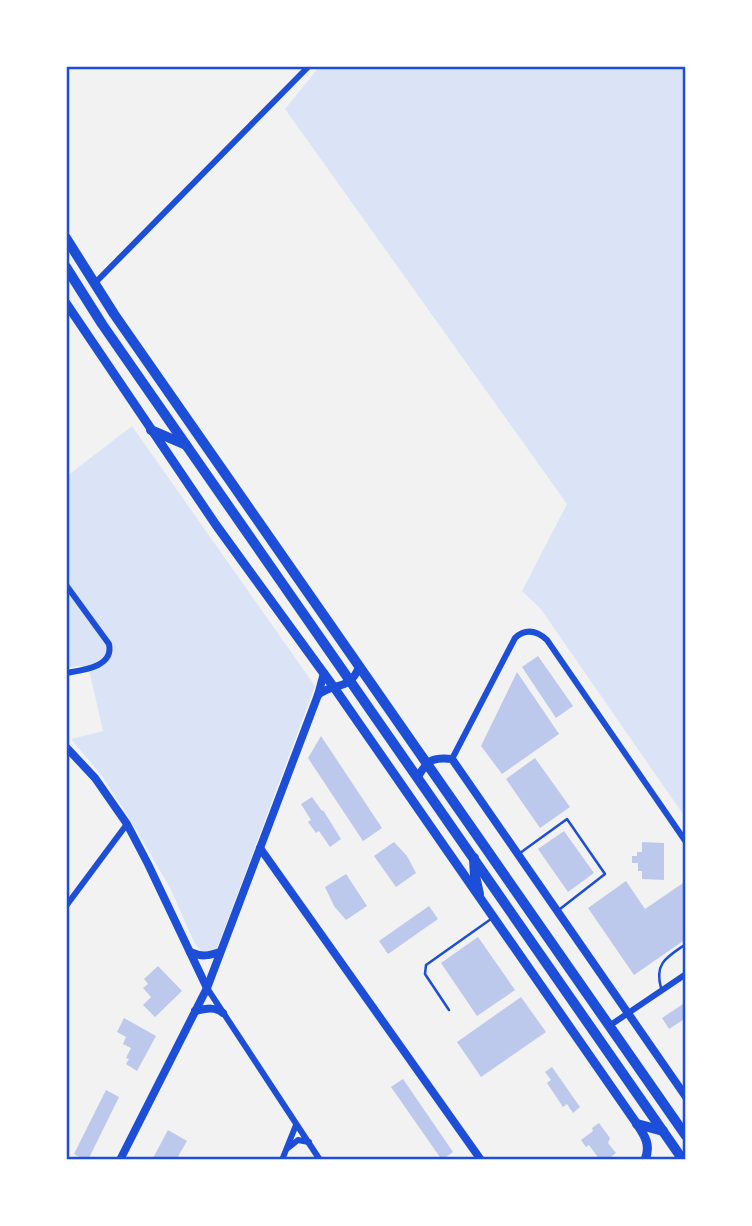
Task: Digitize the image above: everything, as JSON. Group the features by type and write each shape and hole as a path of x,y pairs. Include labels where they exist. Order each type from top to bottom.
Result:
{"main road":[{"path":"66,238 136,347 685,1136"},
{"path":"66,267 102,324 683,1160"},
{"path":"66,303 216,526 334,686 637,1124 648,1144 645,1160"},
{"path":"66,315 81,324"},
{"path":"152,430 187,446"},
{"path":"474,857 479,894"},
{"path":"637,1124 663,1131"}],"street":[{"path":"94,284 309,66"},
{"path":"66,585 109,644 110,655 89,669 66,673"},
{"path":"452,759 515,638 526,631 534,632 547,640 685,842"},
{"path":"318,695 334,686 344,685 351,680 359,667"},
{"path":"120,1160 207,988 324,673"},
{"path":"66,747 95,778 127,824 207,988 320,1160"},
{"path":"418,777 427,764 438,758 452,759"},
{"path":"452,759 685,1097"},
{"path":"66,906 127,824"},
{"path":"260,848 481,1160"},
{"path":"189,952 206,956 220,952"},
{"path":"609,1026 685,974"},
{"path":"195,1011 212,1009 223,1013"},
{"path":"282,1160 296,1125"},
{"path":"286,1149 298,1140 309,1142"}],"lane":[{"path":"518,854 567,819 605,874 557,912"},
{"path":"449,1010 425,974 426,965 494,917"},
{"path":"662,991 658,974 660,966 685,944"}],"shaded area":[{"path":"320,66 685,67 685,817 540,608 522,591 567,504 285,109"},
{"path":"132,426 315,686 216,951 208,954 195,944 170,888 131,821 102,776 71,739 103,731 90,674 83,666 67,668 67,476"}],"building":[{"path":"538,656 573,706 556,718 522,667"},
{"path":"517,672 559,734 502,774 481,746"},
{"path":"321,736 382,828 363,841 308,758"},
{"path":"535,758 570,807 540,828 506,779"},
{"path":"312,797 341,839 330,847 319,831 316,833 308,822 311,820 301,804"},
{"path":"564,831 594,873 568,892 538,849"},
{"path":"394,842 407,856 416,873 396,887 374,856"},
{"path":"642,842 664,843 664,880 642,879 638,863 632,863 632,856 642,852"},
{"path":"346,874 367,906 346,920 334,906 325,887"},
{"path":"626,881 645,909 686,881 686,939 634,975 588,908"},
{"path":"429,906 438,919 388,954 379,941"},
{"path":"478,937 515,990 477,1016 441,963"},
{"path":"158,966 182,991 155,1017 143,1005 151,997 143,988 148,984 144,979"},
{"path":"521,997 546,1032 481,1077 457,1042"},
{"path":"686,1002 686,1018 669,1029 662,1018"},
{"path":"124,1018 156,1036 137,1071 126,1064 131,1048 123,1044 126,1037 117,1032"},
{"path":"552,1067 580,1107 573,1113 567,1104 563,1107 547,1083 551,1080 545,1072"},
{"path":"403,1079 453,1152 442,1160 391,1087"},
{"path":"106,1090 119,1097 88,1160 85,1160 74,1154"},
{"path":"599,1123 610,1138 608,1143 616,1153 607,1160 600,1160 589,1145 586,1147 581,1140"},
{"path":"168,1130 187,1141 176,1160 152,1160"}]}
